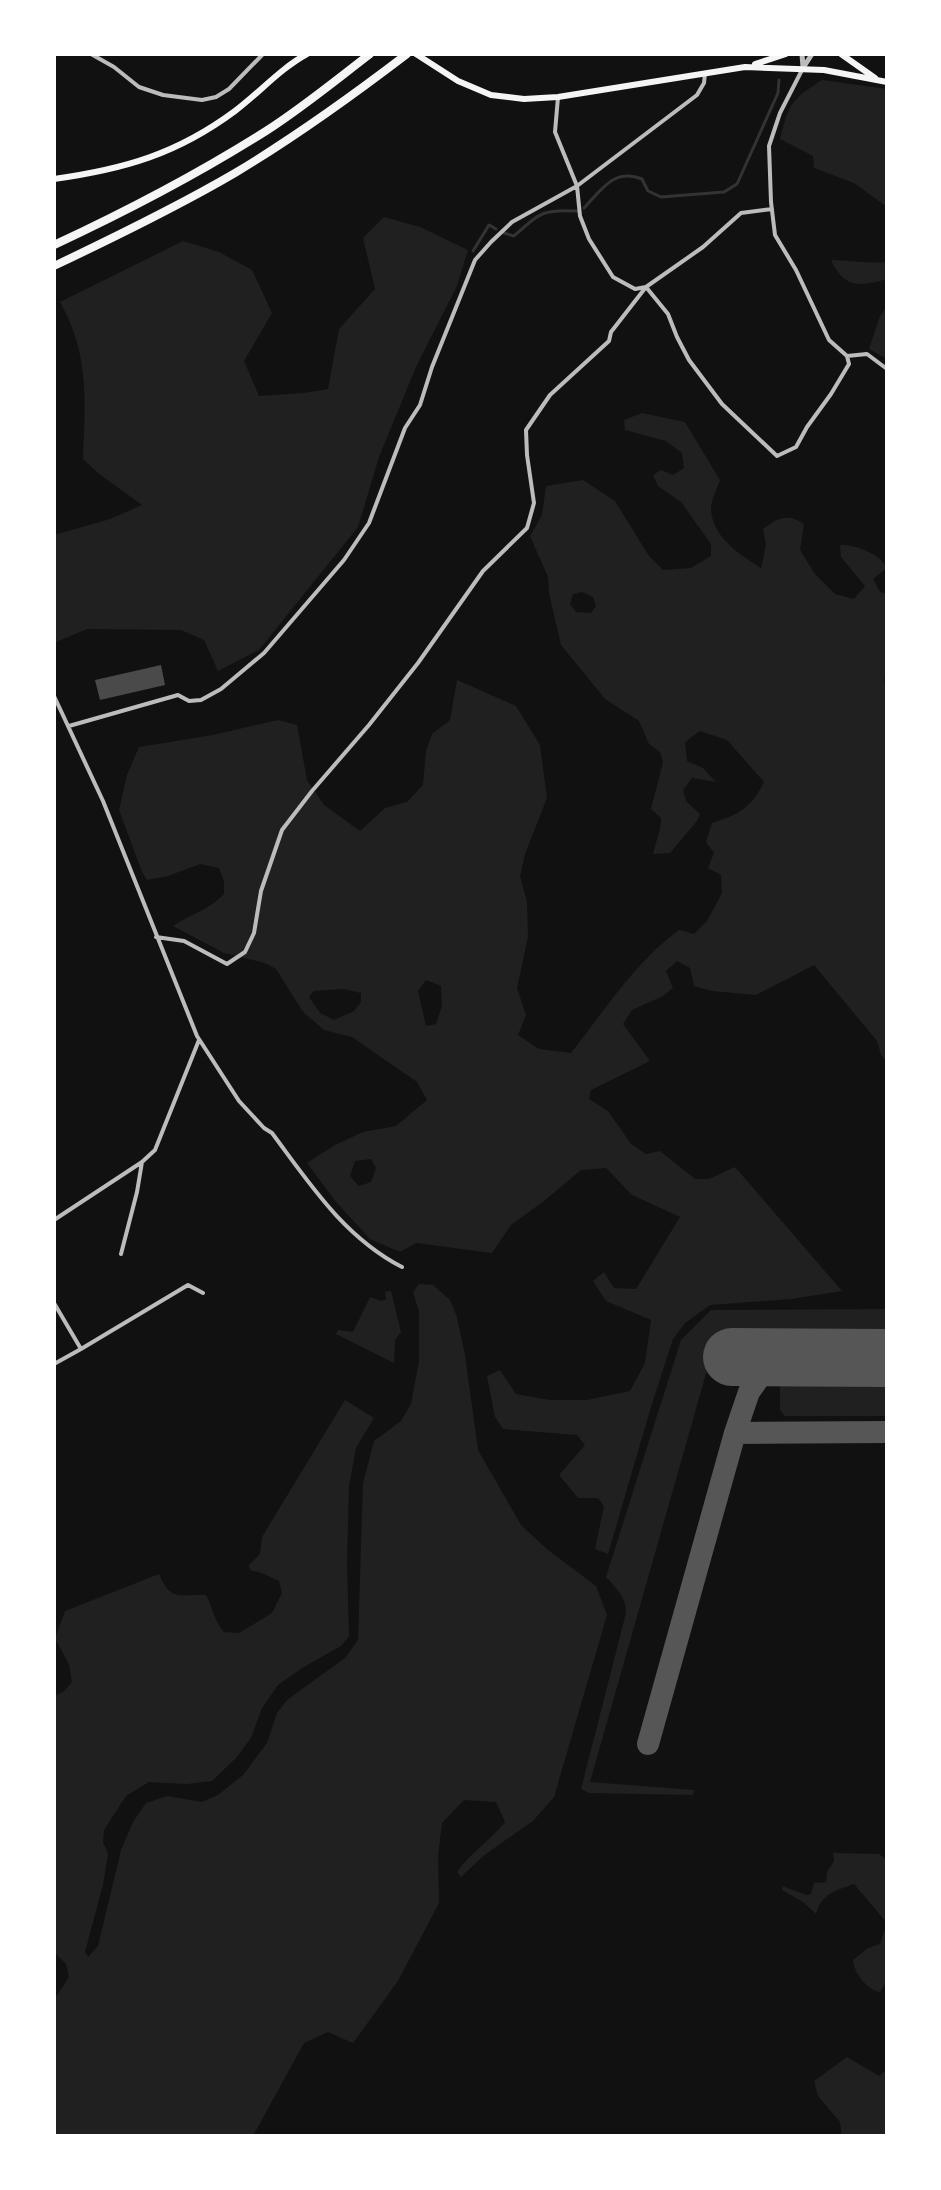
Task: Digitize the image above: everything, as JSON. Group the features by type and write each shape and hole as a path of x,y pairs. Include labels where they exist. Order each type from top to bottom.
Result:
{"highway":[{"path":"54,245 114,217 268,130 370,54"},
{"path":"54,266 235,173 333,110 407,54"}],"main road":[{"path":"54,179 120,168 175,147 207,131 307,54"},
{"path":"416,54 458,81 491,95 524,99 558,97 745,67 786,54"},
{"path":"841,54 878,80"},
{"path":"745,67 803,68 887,82"}],"street":[{"path":"91,54 139,87 163,95 202,100 216,97 229,89 263,54"},
{"path":"802,54 803,68"},
{"path":"646,287 668,314 689,360 722,404 777,456 796,447 849,364 847,356 829,340 796,270 775,235 769,146 780,113 812,54"},
{"path":"69,726 178,695 189,701 201,700 221,689 264,653 344,560 369,523 405,428 420,405 475,260 512,222 577,186 697,95 704,83 705,73"},
{"path":"558,97 555,132 577,186 580,216 589,239 613,277 635,289 646,287"},
{"path":"156,937 184,941 227,964 245,952 254,933 261,891 282,830 418,663 483,571 527,528 534,503 526,430 550,395 609,341 611,332 646,287 703,247 741,213 772,209"},
{"path":"847,356 867,354 887,369"},
{"path":"54,696 103,801 199,1040 239,1101 272,1133 340,1221 371,1250 402,1267"},
{"path":"54,1220 142,1162 155,1150 199,1040"},
{"path":"121,1254 142,1162"},
{"path":"54,1364 188,1285 203,1293"},
{"path":"54,1303 81,1349"}],"shaded area":[{"path":"822,80 887,89 887,207 854,183 814,168 813,156 780,139 793,104"},
{"path":"384,217 420,227 468,250 457,286 416,367 379,457 358,527 259,650 218,671 204,640 181,630 87,629 54,643 54,535 110,519 142,505 83,459 84,379 77,341 60,302 183,241 219,252 252,270 272,313 244,361 259,396 328,389 339,329 375,289 363,238"},
{"path":"831,260 887,262 887,279 853,283 841,276"},
{"path":"887,306 887,359 869,349 880,316"},
{"path":"642,413 685,422 720,480 711,507 717,530 745,558 761,568 766,545 763,529 788,518 804,524 800,550 815,574 835,594 854,599 865,586 841,557 840,545 866,551 879,558 887,568 873,579 880,592 887,594 887,670 884,681 887,684 887,1062 881,1055 877,1041 814,965 756,995 694,986 690,968 677,961 666,971 673,988 632,1010 623,1024 650,1061 591,1090 589,1099 608,1111 631,1144 646,1154 660,1151 695,1179 709,1179 735,1167 842,1291 791,1299 710,1305 685,1323 673,1339 608,1554 595,1549 604,1506 598,1498 578,1498 559,1475 585,1445 577,1435 503,1429 495,1417 487,1376 500,1370 516,1394 550,1400 587,1400 630,1391 645,1363 651,1320 606,1301 593,1281 604,1272 614,1288 636,1289 680,1217 632,1195 606,1168 581,1170 511,1225 492,1253 416,1243 400,1252 370,1239 336,1202 307,1163 363,1132 396,1126 427,1100 417,1082 352,1037 324,1030 303,1012 276,969 265,963 224,953 173,926 224,894 224,881 219,868 200,864 147,880 119,810 127,775 139,747 278,720 297,725 307,780 324,805 360,831 385,808 407,802 423,785 426,751 432,734 450,720 457,680 516,706 540,745 547,798 525,854 520,876 527,902 528,937 517,988 526,1015 518,1035 539,1049 571,1053 648,957 679,930 694,934 707,921 722,893 721,875 708,868 714,853 706,842 712,823 744,809 764,782 727,740 700,731 685,742 687,761 703,768 716,782 692,778 683,790 686,801 700,814 697,821 670,853 653,854 661,823 661,818 651,809 663,762 660,752 649,744 639,721 605,699 561,645 548,577 530,536 542,515 546,486 583,480 615,501 649,556 663,570 691,568 711,556 711,544 681,502 658,486 653,475 661,470 673,475 684,468 682,453 666,441 625,430 624,420","holes":["582,592 593,597 596,606 591,613 576,612 570,604 573,594","426,980 441,986 442,1006 436,1024 426,1026 418,991","343,989 361,993 361,1002 354,1011 334,1020 320,1013 309,997 314,991","371,1159 376,1168 371,1182 359,1186 350,1176 355,1161"]},
{"path":"419,1284 433,1285 450,1300 457,1317 478,1450 521,1525 596,1586 607,1615 554,1797 533,1821 483,1856 461,1877 457,1872 505,1822 496,1802 464,1800 442,1823 438,1856 439,1903 398,1981 353,2043 328,2032 304,2043 253,2136 54,2136 54,2000 69,1977 66,1964 54,1952 54,1696 72,1682 69,1665 55,1638 65,1611 159,1574 172,1593 206,1595 224,1632 239,1633 272,1613 282,1593 279,1581 250,1570 249,1565 260,1554 262,1537 345,1400 374,1418 356,1448 349,1486 349,1636 341,1646 278,1685 262,1708 251,1738 212,1781 187,1784 149,1782 126,1796 104,1830 103,1842 108,1854 85,1952 88,1957 98,1946 121,1850 133,1822 146,1803 167,1796 202,1802 218,1795 243,1775 267,1743 277,1713 287,1700 345,1658 358,1640 363,1483 374,1441 401,1421 411,1404 419,1361 419,1312 413,1292"},
{"path":"391,1291 401,1332 395,1340 394,1363 336,1334 338,1330 353,1332 370,1297 381,1301 386,1299 385,1292"},
{"path":"887,1309 887,1340 715,1342 590,1782 694,1790 693,1795 589,1793 581,1789 626,1613 623,1598 606,1577 681,1340 711,1310"},
{"path":"788,1379 887,1379 887,1416 785,1416 780,1410 780,1385"},
{"path":"833,1853 879,1854 887,1860 887,1923 854,1884 826,1897 816,1914 782,1890 783,1886 811,1894 814,1883 826,1882 827,1872 834,1861"},
{"path":"887,1923 887,1984 880,1992 862,1980 853,1960 868,1948 880,1944"},
{"path":"847,2057 879,2076 887,2069 887,2136 842,2136 840,2122 818,2096 814,2081"}],"building":[{"path":"161,665 165,685 100,700 95,680"}],"waterway":[{"path":"584,208 609,182 624,176 642,179 648,191 661,197 724,192 737,184 778,93 779,80"},
{"path":"504,233 514,236 542,214 577,211"},
{"path":"473,251 489,225 496,229"}],"taxiway":[{"path":"648,1744 735,1433 749,1392 774,1357"},
{"path":"735,1433 887,1432"}],"runway":[{"path":"732,1357 887,1358"}]}
